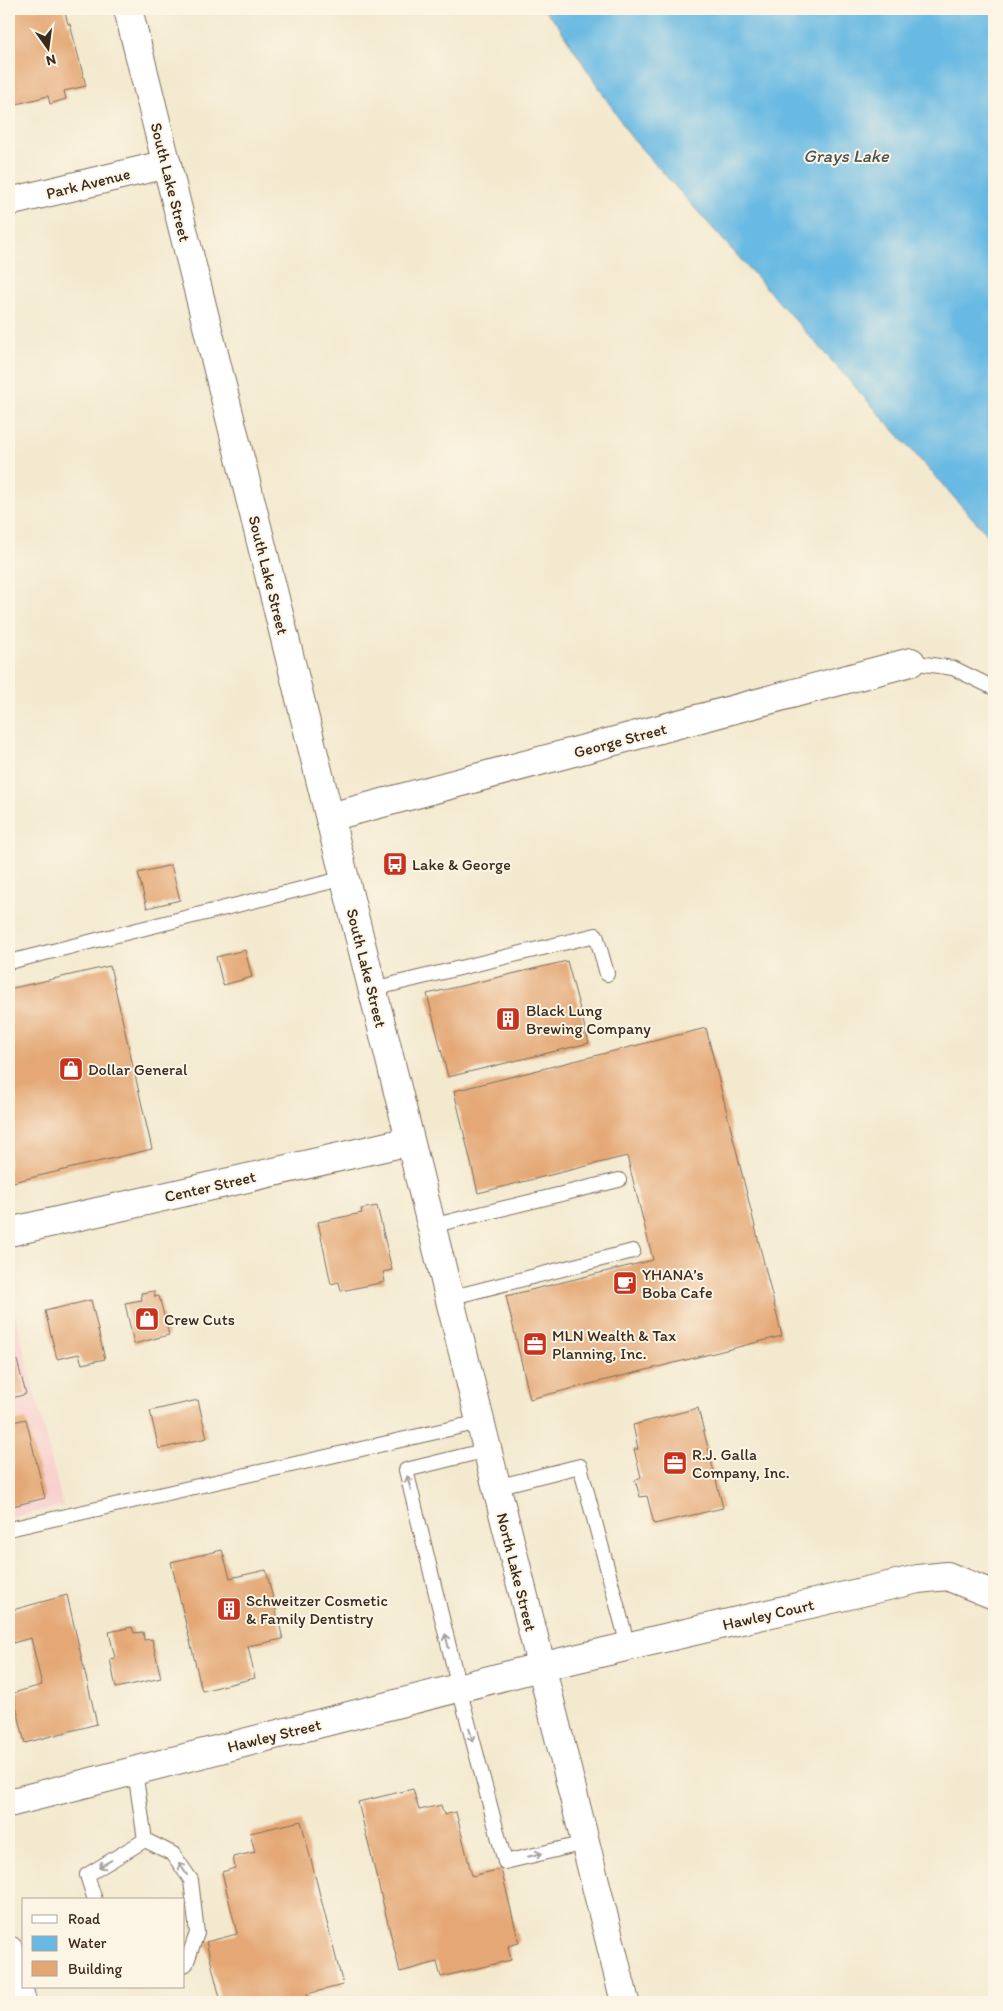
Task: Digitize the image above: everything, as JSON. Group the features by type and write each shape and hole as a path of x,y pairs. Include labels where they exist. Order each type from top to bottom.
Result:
{"street":[{"name":"South Lake Street","path":"128,9 410,1140"},
{"name":"Park Avenue","path":"9,202 167,164"},
{"name":"George Street","path":"330,817 911,662"},
{"name":"North Lake Street","path":"410,1140 625,2002"},
{"name":"Center Street","path":"9,1232 410,1140"},
{"name":"Hawley Court","path":"540,1667 918,1579 947,1576 994,1594"},
{"name":"Hawley Street","path":"9,1803 540,1667"},
{"path":"9,1950 22,2002"}],"lane":[{"path":"911,662 953,668 994,688"},
{"path":"9,962 345,878"},
{"path":"373,989 596,935 607,974"},
{"path":"431,1226 619,1180"},
{"path":"449,1298 633,1251"},
{"path":"9,1529 480,1422"},
{"path":"487,1450 406,1470 459,1688 505,1862 585,1843"},
{"path":"496,1487 580,1466 628,1646"},
{"path":"135,1770 145,1840"},
{"path":"94,1898 88,1874 145,1840"},
{"path":"145,1840 173,1854 191,1880 197,1933 185,1964"}],"shaded area":[{"path":"9,1289 63,1506 9,1518"}],"water":[{"name":"Grays Lake","path":"543,9 994,9 994,542 631,137 558,25"}],"building":[{"path":"9,9 64,9 68,24 70,24 86,86 64,91 66,99 50,104 48,96 9,106"},
{"path":"171,865 180,900 147,908 138,873"},
{"path":"245,950 252,977 223,985 216,957"},
{"name":"Black Lung Brewing Company","path":"567,961 589,1043 448,1077 427,994"},
{"name":"Dollar General","path":"110,966 152,1149 9,1183 9,989"},
{"path":"706,1028 782,1336 530,1399 506,1296 653,1260 627,1156 478,1193 454,1091"},
{"path":"377,1206 392,1270 383,1272 385,1282 341,1291 339,1282 331,1284 318,1222 362,1213 361,1209"},
{"name":"Crew Cuts","path":"154,1291 155,1297 159,1296 169,1335 134,1344 125,1303 142,1300 141,1293"},
{"path":"91,1300 105,1359 82,1364 79,1354 57,1359 45,1311"},
{"path":"9,1331 26,1394 9,1399"},
{"path":"198,1400 207,1438 159,1449 150,1411"},
{"name":"R.J. Galla Company, Inc.","path":"698,1408 723,1508 654,1524 647,1496 640,1497 635,1480 641,1477 634,1449 638,1449 633,1425"},
{"path":"26,1419 45,1498 9,1507 9,1423"},
{"name":"Schweitzer Cosmetic & Family Dentistry","path":"222,1550 230,1578 266,1570 283,1639 248,1646 255,1678 202,1691 171,1562"},
{"path":"67,1595 97,1724 25,1743 13,1693 42,1685 31,1638 9,1644 9,1611"},
{"path":"132,1627 134,1633 143,1632 144,1640 152,1639 161,1678 116,1688 110,1659 115,1658 109,1632"},
{"path":"413,1789 419,1810 441,1805 444,1815 456,1812 472,1876 501,1869 519,1943 508,1946 511,1960 441,1977 437,1962 400,1972 358,1802"},
{"path":"301,1821 343,1985 307,1994 309,2002 221,2002 206,1942 237,1934 222,1872 235,1868 233,1857 255,1852 250,1833"}],"place":[{"name":"Lake & George","path":"395,864"},
{"name":"Black Lung Brewing Company","path":"508,1019"},
{"name":"Dollar General","path":"71,1069"},
{"name":"YHANA’s Boba Cafe","path":"625,1283"},
{"name":"Crew Cuts","path":"147,1319"},
{"name":"MLN Wealth & Tax Planning, Inc.","path":"535,1344"},
{"name":"R.J. Galla Company, Inc.","path":"675,1463"},
{"name":"Schweitzer Cosmetic & Family Dentistry","path":"229,1609"}]}
